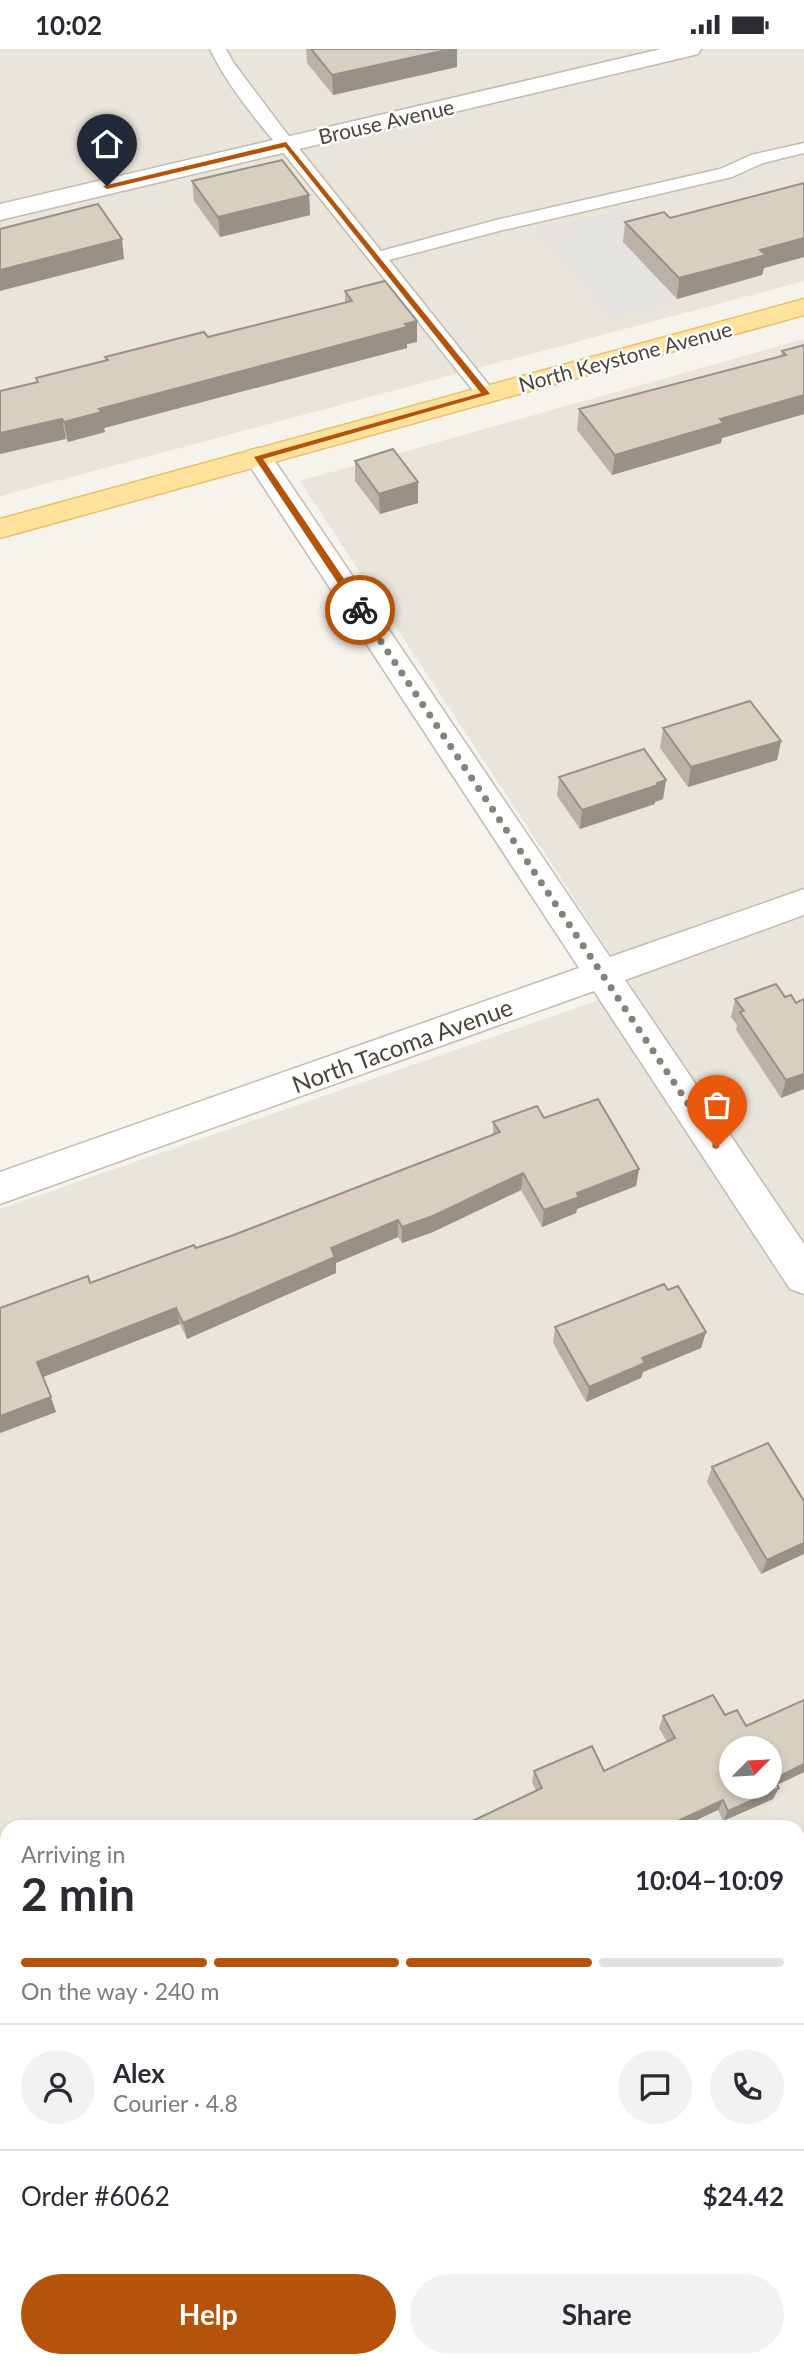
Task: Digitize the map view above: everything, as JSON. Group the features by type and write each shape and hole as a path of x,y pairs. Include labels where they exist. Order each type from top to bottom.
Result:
{"main road":[{"name":"North Keystone Avenue","path":"0,529 804,307"}],"street":[{"name":"Brouse Avenue","path":"0,212 690,49"},
{"path":"258,457 804,1277"},
{"name":"North Tacoma Avenue","path":"0,1188 804,902"}],"lane":[{"path":"218,49 225,63 286,144 486,394"},
{"path":"376,258 496,226 726,173 757,159 804,148"}],"shaded area":[{"path":"0,49 804,49 804,281 0,496"},
{"path":"625,209 650,235 666,282 661,284 675,300 615,316 538,231"},
{"path":"804,339 804,1820 0,1820 0,1209 633,988 300,481"}],"building":[{"path":"311,49 451,49 332,75"},
{"path":"282,160 309,195 218,217 192,181"},
{"path":"804,183 804,238 760,250 766,255 679,278 625,222 664,212 670,218"},
{"path":"98,204 122,239 0,270 0,229"},
{"path":"385,281 417,321 405,324 407,327 99,409 102,412 64,422 62,419 0,433 0,391 38,382 36,378 108,360 105,357 204,332 208,337 352,301 345,291"},
{"path":"804,345 804,395 720,419 724,423 615,455 579,409 786,355 782,351"},
{"path":"393,449 418,482 379,494 355,461"},
{"path":"750,701 781,741 691,767 663,728"},
{"path":"644,749 666,780 657,783 658,785 582,810 559,777"},
{"path":"776,984 785,997 791,995 796,1003 804,999 804,1074 786,1080 740,1012 744,1011 735,999"},
{"path":"598,1099 639,1169 577,1193 579,1197 544,1210 523,1173 433,1216 402,1227 398,1220 331,1248 335,1257 183,1323 176,1308 37,1362 51,1397 0,1416 0,1308 88,1276 90,1283 194,1245 196,1248 231,1236 500,1132 493,1122 537,1106 544,1118"},
{"path":"664,1284 668,1290 678,1286 706,1332 642,1358 645,1363 589,1387 555,1327"},
{"path":"768,1443 804,1501 804,1543 767,1560 712,1467"},
{"path":"713,1695 725,1715 737,1710 746,1726 804,1700 804,1764 782,1775 782,1736 719,1736 719,1799 755,1799 728,1811 723,1800 680,1820 475,1820 542,1788 534,1771 592,1746 604,1771 675,1738 663,1716"}],"way so far":[{"path":"360,610 717,1147"}],"route":[{"path":"107,186 286,144 486,394 258,457 360,610"}]}
